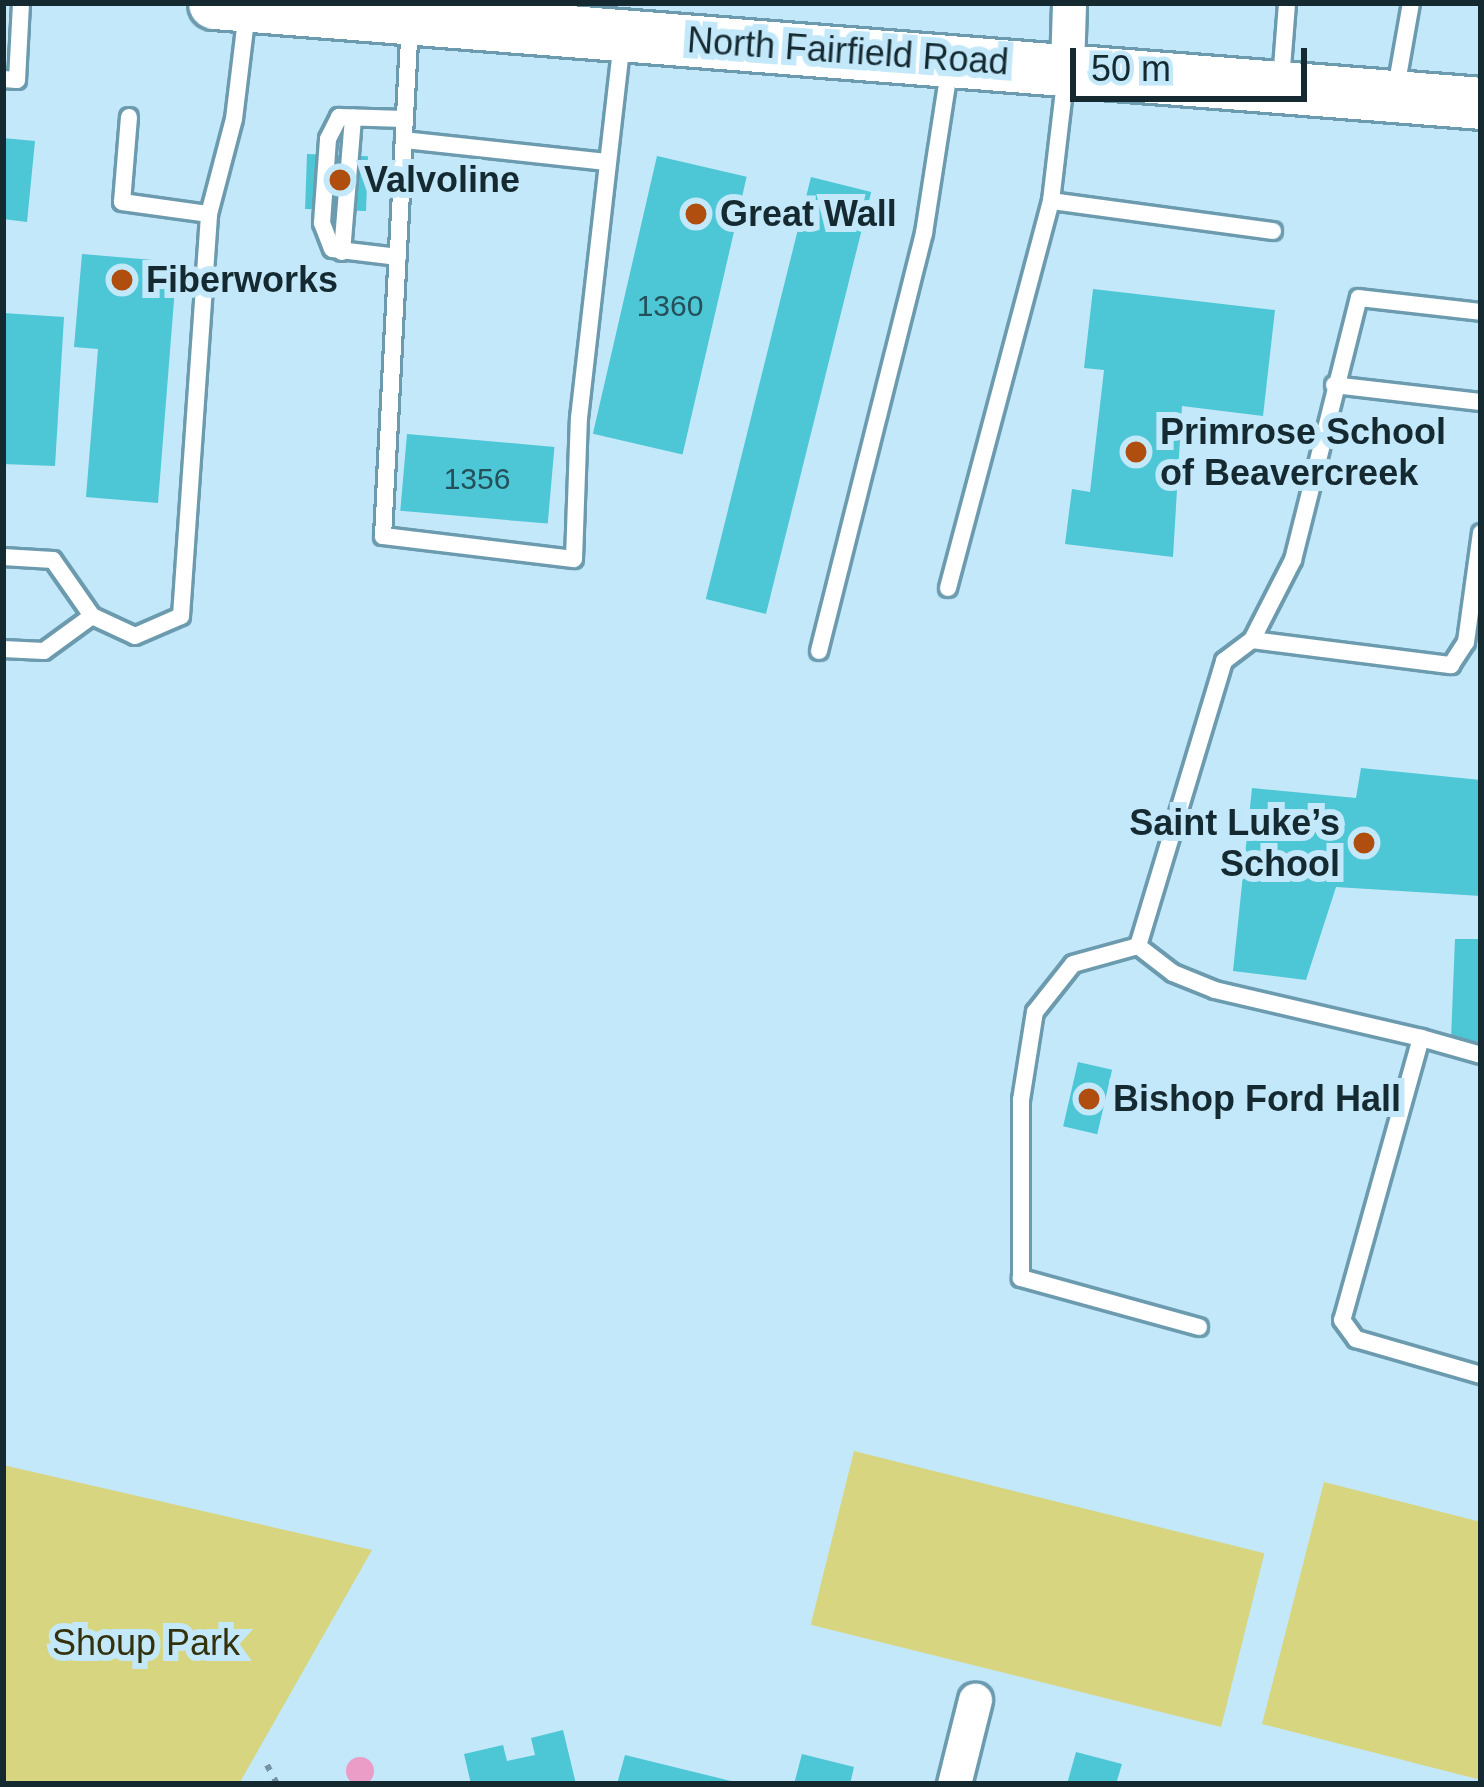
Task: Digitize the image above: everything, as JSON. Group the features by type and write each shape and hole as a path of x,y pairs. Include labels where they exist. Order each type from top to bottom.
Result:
{"main road":[{"name":"North Fairfield Road","path":"231,4 558,16 623,34 675,29 951,59 1481,104"}],"street":[{"path":"1067,68 1069,3"},
{"path":"954,1784 975,1700"}],"lane":[{"path":"3,79 17,80 21,3"},
{"path":"1281,85 1287,3"},
{"path":"1395,95 1411,3"},
{"path":"3,557 53,560 92,616 135,636 182,616 209,214 234,119 231,4"},
{"path":"411,10 383,536 574,559 579,418 623,34"},
{"path":"819,651 924,232 951,59"},
{"path":"948,587 1051,201 1067,68"},
{"path":"129,117 122,202 209,214"},
{"path":"398,257 332,249 322,223 328,139 339,117 405,119"},
{"path":"404,140 608,162"},
{"path":"1051,201 1273,231"},
{"path":"1138,946 1224,661 1252,640 1293,560 1359,298 1481,312"},
{"path":"1334,385 1481,401"},
{"path":"1252,640 1451,665 1466,642 1481,533"},
{"path":"3,649 44,651 92,616"},
{"path":"1138,946 1173,973 1215,990 1481,1055"},
{"path":"1138,946 1072,964 1034,1012 1021,1100 1021,1278 1199,1327"},
{"path":"1421,1038 1342,1320 1356,1339 1481,1375"}],"path":[{"path":"267,1766 277,1784"}],"green space":[{"path":"854,1451 1264,1553 1221,1727 811,1625"},
{"name":"Shoup Park","path":"3,1465 372,1550 239,1784 3,1784"},
{"path":"1324,1482 1481,1522 1481,1780 1262,1724"}],"shaded area":[{"path":"360,1757 370,1761 374,1771 370,1781 360,1785 350,1781 346,1771 350,1761"}],"building":[{"path":"3,138 35,141 27,222 3,219"},
{"path":"307,154 368,156 366,211 305,209"},
{"path":"657,156 747,177 683,454 593,434"},
{"path":"811,177 871,192 766,614 706,599"},
{"path":"82,254 177,262 158,503 86,497 98,349 74,347"},
{"name":"Primrose School of Beavercreek","path":"1093,289 1275,310 1263,416 1182,406 1173,557 1065,544 1072,489 1090,492 1104,370 1084,368"},
{"path":"3,313 64,317 55,466 3,464"},
{"path":"407,434 554,447 548,524 400,511"},
{"name":"Saint Luke’s School","path":"1361,768 1481,780 1481,896 1336,887 1306,980 1233,971 1252,788 1356,798"},
{"path":"1455,939 1481,939 1481,1043 1451,1039"},
{"name":"Bishop Ford Hall","path":"1078,1062 1112,1070 1097,1134 1063,1126"},
{"path":"563,1730 576,1784 471,1784 464,1754 503,1745 507,1761 535,1755 531,1738"},
{"path":"1076,1752 1122,1764 1116,1784 1067,1784"},
{"path":"802,1754 854,1767 850,1784 794,1784"},
{"path":"625,1755 735,1782 735,1784 617,1784"}],"place":[{"name":"Valvoline","path":"340,180"},
{"name":"Great Wall","path":"696,214"},
{"name":"Fiberworks","path":"122,280"},
{"name":"Primrose School of Beavercreek","path":"1136,452"},
{"name":"Saint Luke’s School","path":"1364,843"},
{"name":"Bishop Ford Hall","path":"1089,1099"}]}
